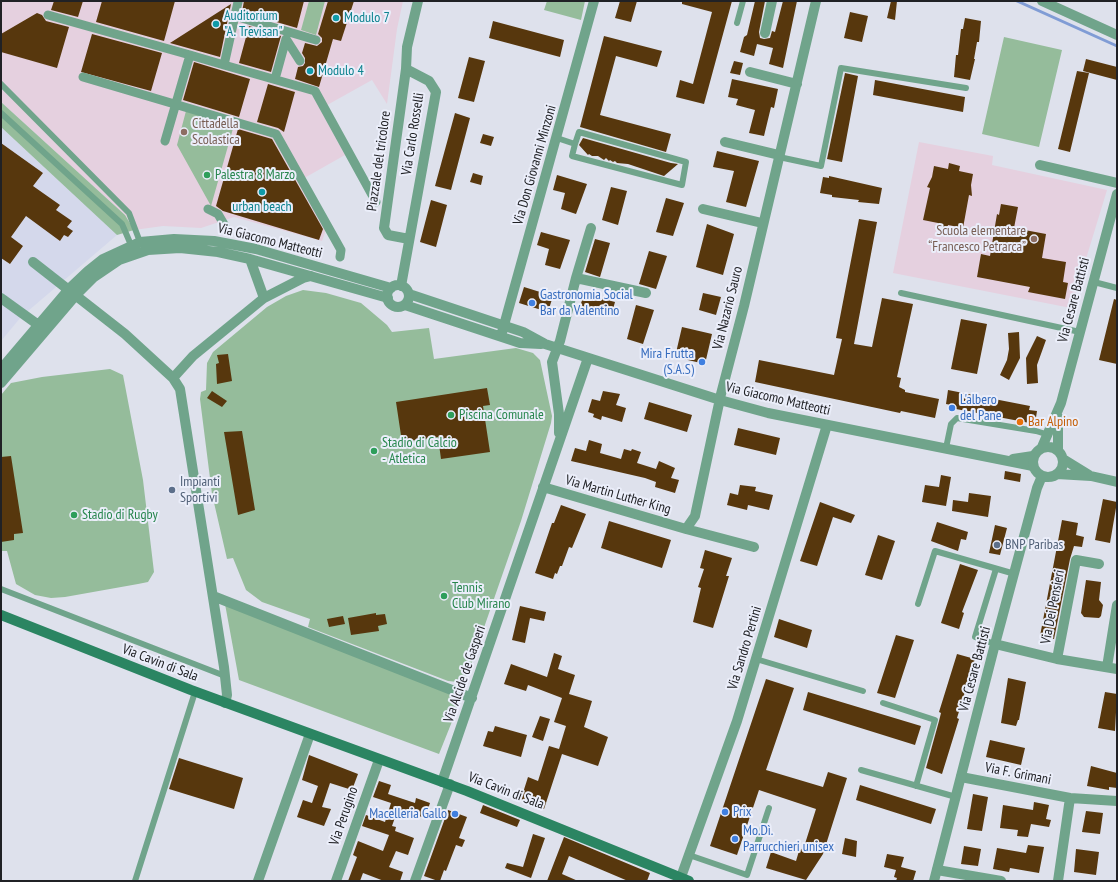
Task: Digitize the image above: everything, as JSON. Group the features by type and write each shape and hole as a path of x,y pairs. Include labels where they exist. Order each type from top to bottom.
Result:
{"main road":[{"name":"Via Cavin di Sala","path":"1,615 195,692 379,760 446,783 685,879"}],"street":[{"path":"406,69 407,47 418,1"},
{"name":"Via Don Giovanni Minzoni","path":"501,336 594,1"},
{"path":"765,33 772,1"},
{"name":"Via Nazario Sauro","path":"720,400 744,306 762,223 816,1"},
{"path":"1042,1 1117,35"},
{"path":"224,64 238,2"},
{"path":"48,15 315,91 376,202"},
{"path":"235,16 316,40"},
{"path":"275,79 286,39 300,61"},
{"path":"165,141 190,55"},
{"name":"Piazzale del tricolore","path":"406,69 384,228 388,235 409,239"},
{"name":"Via Carlo Rosselli","path":"393,291 409,239 436,92 429,81 406,69"},
{"path":"750,72 796,84"},
{"path":"83,77 276,134 341,250 340,257"},
{"path":"725,142 779,156"},
{"path":"1040,165 1117,183"},
{"name":"Via Cesare Battisti","path":"1033,461 1042,448 1058,413 1117,194"},
{"path":"208,209 218,214 225,226"},
{"path":"703,209 762,223"},
{"name":"Via Alcide de Gasperi","path":"559,439 559,414 552,362 591,228"},
{"name":"Via Giacomo Matteotti","path":"1,382 42,328 72,292 103,259 136,243 174,239 214,240 256,249 393,291"},
{"name":"Via Giacomo Matteotti","path":"72,292 119,260 148,250 198,249 250,258 312,276 393,291 405,287 409,294 523,332 545,344"},
{"path":"250,258 264,298"},
{"path":"33,262 125,334 173,378 180,389 226,676 227,695 225,703"},
{"path":"173,378 193,356 264,298 303,278 312,276"},
{"path":"576,278 646,293"},
{"name":"Via Giacomo Matteotti","path":"393,291 395,306 405,305 520,343 545,344 557,347 720,400 768,413 1010,460 1033,461"},
{"path":"405,305 409,294"},
{"path":"1,298 42,328"},
{"name":"Via Giacomo Matteotti","path":"1,369 42,328"},
{"name":"Via Alcide de Gasperi","path":"415,881 472,698 559,439 588,358"},
{"path":"686,529 695,516 720,400"},
{"name":"Via Cesare Battisti","path":"1057,474 1062,467 1058,413"},
{"name":"Via Sandro Pertini","path":"685,879 689,855 737,721 828,425"},
{"path":"1042,448 1050,447 1091,476"},
{"path":"1033,461 1042,476 1057,474 1091,476 1117,482"},
{"name":"Via Cesare Battisti","path":"934,881 995,644 1037,488 1042,476"},
{"name":"Via Martin Luther King","path":"543,487 686,529 754,547"},
{"name":"Via Dei Pensieri","path":"1057,658 1076,560 1099,564"},
{"path":"213,596 472,698"},
{"path":"1107,667 1117,605"},
{"name":"Via Dei Pensieri","path":"995,644 1057,658 1117,669"},
{"path":"258,881 310,734"},
{"name":"Via Perugino","path":"336,881 379,760"},
{"name":"Via F. Grimani","path":"961,777 1070,798 1117,801"},
{"path":"1058,881 1070,798"},
{"path":"937,870 1001,881"}],"lane":[{"path":"737,23 743,1"},
{"path":"779,156 821,166 840,68 966,88"},
{"path":"1,84 129,213 138,231 136,243"},
{"path":"1,113 122,224 136,243"},
{"path":"579,132 686,162 682,185 572,156 575,144 579,132"},
{"path":"557,138 575,144"},
{"path":"1094,282 1117,288"},
{"path":"901,293 1080,332"},
{"path":"946,448 950,424 957,418 1036,431 1048,435"},
{"path":"918,604 935,551 1015,574"},
{"path":"995,644 975,637 996,569"},
{"path":"1,589 226,676"},
{"path":"756,659 863,690"},
{"path":"135,881 195,692"},
{"path":"883,703 935,720 916,786"},
{"path":"861,770 956,797"},
{"path":"689,855 747,875 769,808"}],"shaded area":[{"name":"Cittadella Scolastica","path":"1,1 403,1 397,29 387,104 372,80 320,109 345,155 299,181 326,230 322,241 234,217 201,228 163,226 134,230 125,215 1,102"},
{"path":"1,127 117,235 21,317 1,341"},
{"path":"919,142 993,156 992,165 1107,190 1071,308 893,273"}],"green space":[{"path":"309,1 325,1 316,35 301,30"},
{"path":"547,1 585,1 581,20 544,10"},
{"path":"1004,37 1062,50 1039,147 982,134"},
{"path":"1,102 125,215 134,230 117,235 1,127"},
{"name":"Palestra 8 Marzo","path":"186,111 234,125 211,206 177,145"},
{"name":"Stadio di Calcio - Atletica","path":"303,290 326,293 361,303 387,325 392,332 429,328 434,359 516,348 533,353 540,360 552,416 551,423 521,521 471,665 465,679 458,682 448,681 308,627 310,619 262,602 246,590 233,558 227,559 212,494 200,399 201,392 206,390 207,363 213,352 267,307 286,296"},
{"name":"Stadio di Rugby","path":"110,369 123,375 143,480 154,572 148,582 138,584 65,597 51,598 35,595 16,584 7,551 1,551 1,395 11,383 42,377"},
{"path":"225,604 463,694 439,754 239,680"}],"building":[{"path":"54,1 83,1 78,17 51,10"},
{"path":"102,1 175,1 164,41 96,22"},
{"path":"244,1 304,1 297,28 242,12"},
{"path":"328,1 354,1 341,41 333,39 319,87 295,79 298,67 303,66 305,63 305,58 302,53 305,43 317,46 322,42 322,38 318,34"},
{"path":"620,1 637,1 631,22 615,18"},
{"path":"682,1 732,1 704,104 676,97 680,80 693,84 712,12 682,4"},
{"path":"755,1 765,1 759,32 760,38 764,39 770,38 772,31 775,32 783,1 797,1 783,68 769,64 773,48 757,44 754,56 740,52 744,37 747,35"},
{"path":"891,1 897,1 895,20 887,18"},
{"name":"Auditorium \"A. Trevisan\"","path":"231,4 220,57 170,43"},
{"path":"850,12 868,16 862,42 844,38"},
{"path":"37,13 42,15 46,21 69,27 57,68 1,52 1,34"},
{"path":"965,18 981,21 979,42 977,42 970,80 954,77 956,55 958,55 961,29 963,29"},
{"path":"493,21 564,40 560,57 489,38"},
{"path":"249,26 281,36 271,72 239,63"},
{"path":"92,34 162,53 151,91 81,72"},
{"path":"604,36 662,51 657,67 616,56 600,115 671,134 666,152 580,127"},
{"path":"469,57 485,61 474,102 458,98"},
{"path":"1086,59 1117,67 1117,80 1083,71"},
{"path":"734,61 743,63 740,75 730,73"},
{"path":"194,62 250,79 239,117 183,100"},
{"path":"1077,71 1089,73 1070,152 1058,149"},
{"path":"845,73 858,76 842,162 827,159"},
{"path":"732,79 778,89 774,108 771,107 764,136 749,133 755,110 736,105 738,99 728,97"},
{"path":"875,80 965,97 963,112 873,95"},
{"path":"268,84 295,92 284,132 278,128 257,122"},
{"path":"455,113 470,118 451,190 435,186"},
{"name":"urban beach","path":"238,129 272,139 323,229 319,240 223,211 216,206"},
{"path":"483,134 494,137 491,146 480,143"},
{"path":"583,138 678,164 664,176 628,164 609,161 606,158 604,160 598,156 588,155 579,145"},
{"path":"1,143 43,173 33,186 60,205 56,210 72,221 67,227 73,231 68,237 64,235 60,241 26,216 11,237 23,246 10,264 1,258"},
{"path":"717,151 759,161 746,207 726,202 734,171 713,167"},
{"path":"949,163 960,166 959,171 973,174 971,185 972,196 969,195 963,228 948,225 947,230 937,228 938,223 923,220 930,188 927,187 932,177 934,166 948,169"},
{"path":"473,173 483,176 481,185 470,182"},
{"path":"557,175 587,184 576,214 561,209 565,193 553,190"},
{"path":"829,176 882,188 879,204 858,202 859,200 832,197 832,195 820,193 823,177 829,178"},
{"path":"611,187 627,191 618,225 602,220"},
{"path":"666,198 684,203 673,236 656,232"},
{"path":"431,200 447,205 436,247 420,242"},
{"path":"1001,204 1018,207 1014,228 1046,234 1042,258 1066,262 1063,282 1068,283 1065,299 1028,292 1030,287 977,277 981,254 990,256 997,214 999,215"},
{"path":"859,219 877,222 854,344 872,347 882,298 913,304 897,377 901,378 899,387 905,390 905,392 939,399 935,418 901,411 900,413 755,382 759,360 834,375 842,339 836,338"},
{"path":"707,224 734,234 723,275 696,267"},
{"path":"541,232 570,240 560,269 545,265 549,249 537,245"},
{"path":"595,239 610,243 600,277 585,272"},
{"path":"649,251 667,256 656,289 639,284"},
{"path":"524,287 553,296 548,312 519,303"},
{"path":"703,293 721,297 716,315 699,310"},
{"path":"584,294 615,302 611,316 593,311 592,316 578,313"},
{"path":"1114,299 1117,300 1117,364 1099,360"},
{"path":"636,305 654,310 643,344 627,339"},
{"path":"961,319 987,324 977,374 951,369"},
{"path":"682,327 712,334 705,364 675,357"},
{"path":"1019,332 1020,358 1009,380 1000,375 1007,360 1009,349 1008,333"},
{"path":"1037,336 1046,340 1037,365 1038,383 1027,384 1026,358"},
{"path":"228,354 232,381 217,384 216,364 219,363 217,355"},
{"name":"Piscina Comunale","path":"487,388 490,405 483,406 490,452 441,459 438,437 402,442 396,402"},
{"path":"948,390 1030,406 1029,410 1037,411 1035,424 956,409 956,406 946,404"},
{"path":"212,391 227,401 222,407 207,398"},
{"path":"603,391 620,394 616,405 626,408 622,422 602,416 601,420 593,417 594,414 588,412 592,399 600,401"},
{"path":"649,402 692,415 687,432 644,419"},
{"path":"738,428 780,438 776,455 734,445"},
{"path":"242,431 255,510 238,515 224,432"},
{"path":"589,440 602,444 600,453 621,459 624,449 631,451 632,449 641,452 637,463 656,469 659,461 675,468 671,478 679,480 675,493 655,487 656,482 645,478 571,461 575,448 586,451"},
{"path":"11,456 23,533 14,534 14,540 1,542 1,457"},
{"path":"1005,471 1021,474 1020,482 1004,479"},
{"path":"941,475 951,477 946,506 922,502 925,485 939,487"},
{"path":"740,485 756,487 755,491 773,495 769,510 748,505 747,510 727,505 730,493 738,495"},
{"path":"969,493 991,496 988,517 952,511 953,500 968,502"},
{"path":"1103,499 1117,502 1110,543 1095,540"},
{"path":"820,502 855,515 851,523 833,517 817,566 800,561"},
{"path":"561,505 586,514 572,548 569,547 562,566 560,566 557,574 555,573 553,579 535,573 552,523 554,523"},
{"path":"1062,520 1078,523 1076,535 1084,537 1082,547 1074,546 1070,559 1054,639 1040,636"},
{"path":"609,521 671,540 662,568 601,548"},
{"path":"937,522 968,532 966,540 961,539 958,551 931,541"},
{"name":"BNP Paribas","path":"995,525 1007,528 1000,555 989,553"},
{"path":"878,535 895,541 882,580 865,575"},
{"path":"705,550 732,558 726,576 729,576 713,628 693,622 701,588 698,587 704,569 700,568"},
{"path":"960,564 978,570 962,612 964,613 959,629 941,623"},
{"path":"1086,580 1101,582 1099,600 1103,605 1101,616 1099,618 1084,617 1081,613"},
{"path":"520,606 546,612 544,621 530,618 525,643 512,640"},
{"path":"376,613 376,615 385,614 387,624 378,626 379,631 351,635 348,618"},
{"path":"343,616 345,624 329,627 327,619"},
{"path":"779,619 812,630 807,648 774,637"},
{"path":"896,635 914,640 895,698 877,693"},
{"path":"554,653 562,656 558,669 575,675 569,694 592,701 584,727 608,737 598,766 562,754 544,809 521,799 528,777 538,781 549,746 559,749 566,726 554,722 562,698 528,685 526,691 504,684 511,664 547,677"},
{"path":"957,654 975,659 942,774 926,768 941,713 939,712"},
{"path":"1008,678 1026,682 1019,720 1016,726 1001,723"},
{"path":"766,679 794,688 766,770 823,787 828,772 847,778 823,854 806,880 766,868 771,852 796,861 799,851 804,847 816,809 759,790 737,855 710,846"},
{"path":"808,692 921,726 915,745 803,710"},
{"path":"1105,692 1117,694 1115,731 1098,728"},
{"path":"540,716 550,719 543,741 532,737"},
{"path":"495,726 527,735 521,757 483,746 488,731 493,732"},
{"path":"990,740 1025,748 1021,765 986,757"},
{"path":"309,755 358,774 352,790 330,783 322,807 331,809 324,826 297,817 303,800 312,803 318,786 302,780"},
{"path":"179,758 243,778 234,809 169,789"},
{"path":"1091,766 1117,773 1117,788 1109,787 1109,790 1087,786"},
{"path":"379,781 391,785 388,794 415,803 416,798 430,803 425,818 398,809 392,826 396,827 395,831 414,838 408,855 396,851 389,867 403,872 400,881 384,881 363,873 360,881 348,881 357,857 353,855 358,841 383,851 389,835 362,826 366,815 385,822 391,803 373,797"},
{"path":"860,785 936,809 931,824 856,800"},
{"path":"973,794 988,797 982,831 967,829"},
{"path":"1034,802 1049,805 1046,819 1051,820 1049,827 1031,824 1028,837 1017,836 1018,830 1000,828 1003,805 1033,810"},
{"path":"483,805 520,820 517,827 480,813"},
{"path":"448,810 467,817 459,838 465,840 462,847 456,845 446,871 444,870 440,881 438,881 424,876"},
{"path":"1086,811 1103,813 1100,834 1082,832"},
{"path":"533,834 545,838 531,878 505,868 507,863 523,867"},
{"path":"564,837 650,873 647,881 628,881 569,856 562,874 578,881 547,881"},
{"path":"845,838 857,841 856,857 842,854"},
{"path":"1028,845 1044,847 1039,873 1010,868 1009,872 993,869 997,848 1026,853"},
{"path":"964,846 981,849 978,866 961,864"},
{"path":"1076,849 1099,852 1096,875 1074,872"},
{"path":"887,854 904,857 901,867 916,871 913,881 896,881 897,878 894,877 896,870 884,867"}],"waterway":[{"path":"1017,1 1117,46"}],"place":[{"name":"Modulo 7","path":"336,18"},
{"name":"Auditorium \"A. Trevisan\"","path":"216,24"},
{"name":"Modulo 4","path":"310,71"},
{"name":"Cittadella Scolastica","path":"184,132"},
{"name":"Palestra 8 Marzo","path":"207,175"},
{"name":"urban beach","path":"262,192"},
{"name":"Scuola elementare “Francesco Petrarca”","path":"1034,239"},
{"name":"Gastronomia Social Bar da Valentino","path":"532,303"},
{"name":"Mira Frutta (S.A.S)","path":"702,362"},
{"name":"L'albero del Pane","path":"952,408"},
{"name":"Piscina Comunale","path":"451,415"},
{"name":"Bar Alpino","path":"1020,422"},
{"name":"Stadio di Calcio - Atletica","path":"374,451"},
{"name":"Impianti Sportivi","path":"172,490"},
{"name":"Stadio di Rugby","path":"74,515"},
{"name":"BNP Paribas","path":"997,545"},
{"name":"Tennis Club Mirano","path":"444,596"},
{"name":"Prix","path":"725,812"},
{"name":"Macelleria Gallo","path":"455,814"},
{"name":"Mo.Dì. Parrucchieri unisex","path":"735,839"}]}
